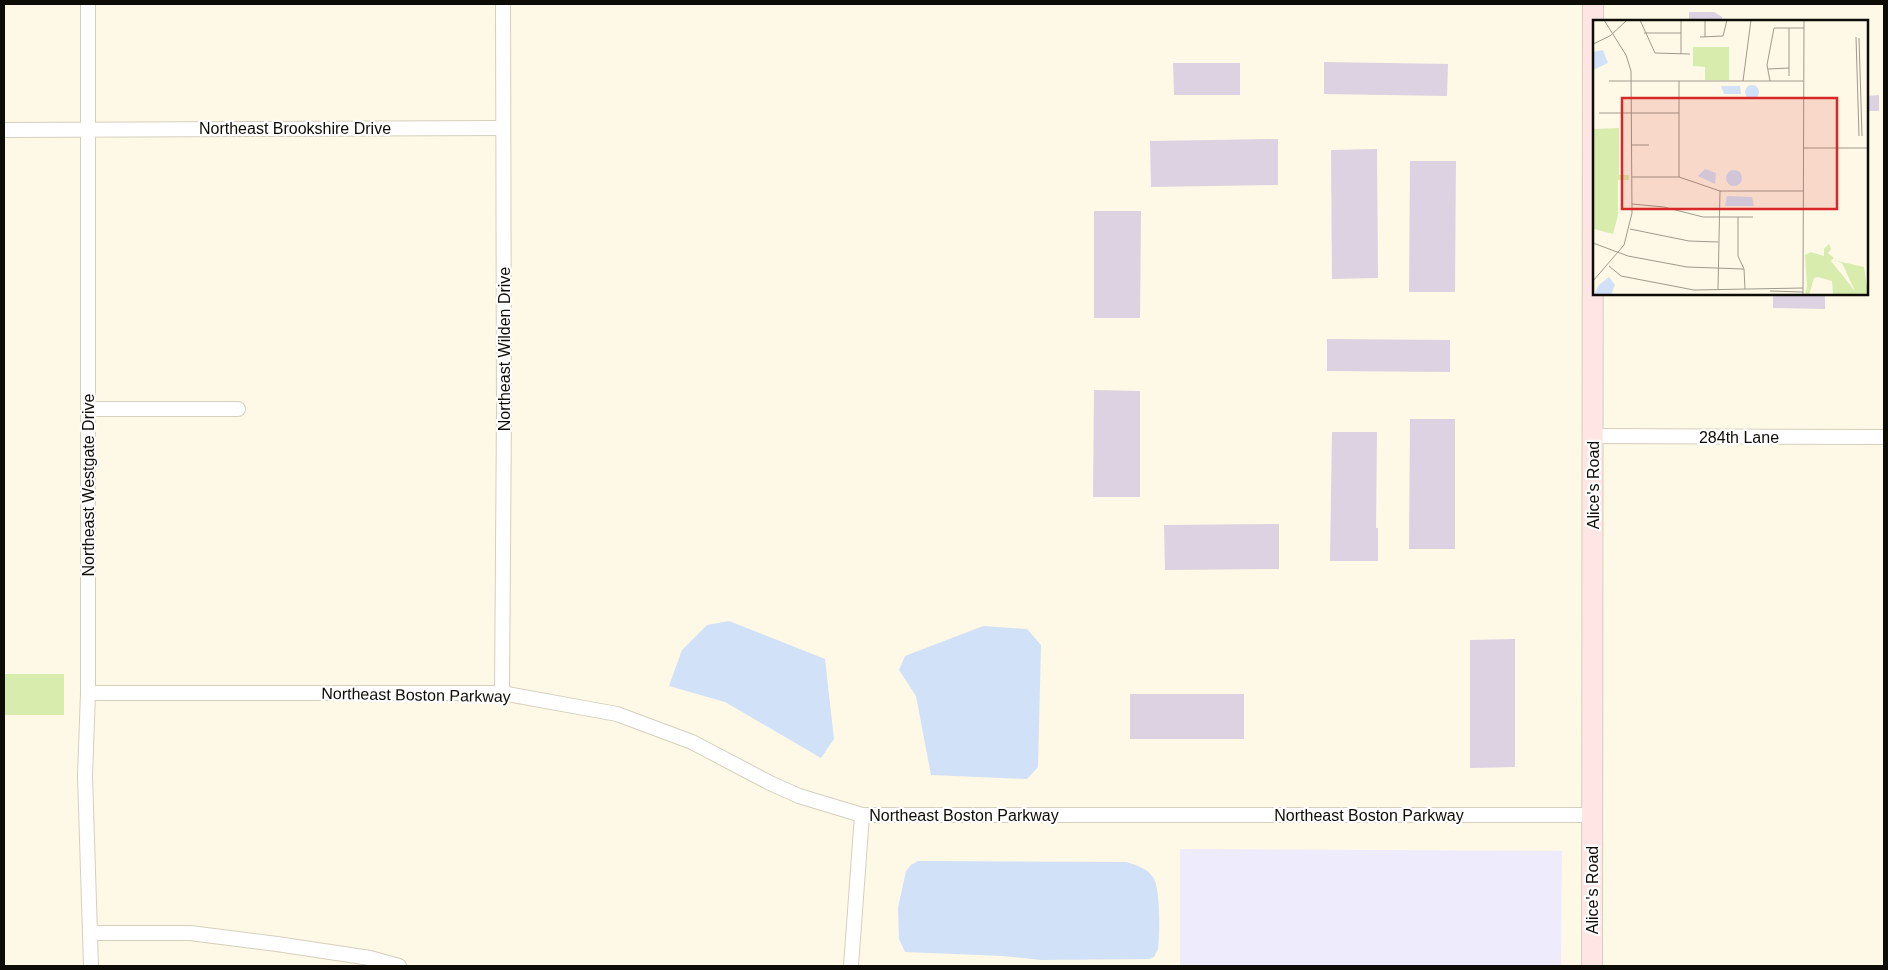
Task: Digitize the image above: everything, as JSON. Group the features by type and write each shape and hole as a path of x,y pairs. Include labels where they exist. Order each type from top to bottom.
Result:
{"main road":[{"name":"Alice's Road","path":"1592,966 1593,4"}],"street":[{"name":"Northeast Westgate Drive","path":"88,4 88,694 85,776 90,966"},
{"name":"Northeast Wilden Drive","path":"502,694 504,409 503,4"},
{"name":"Northeast Brookshire Drive","path":"4,130 503,128"},
{"path":"88,409 238,409"},
{"name":"284th Lane","path":"1593,436 1884,437"},
{"name":"Northeast Boston Parkway","path":"88,694 502,694 617,714 692,742 799,796 862,815 1593,815"},
{"path":"851,966 862,815"},
{"path":"90,933 190,933 370,958 399,966"}],"shaded area":[{"path":"1180,849 1562,851 1561,966 1180,966"}],"green space":[{"path":"4,674 64,674 64,715 4,715"}],"water":[{"path":"729,621 825,659 834,739 821,758 725,702 669,686 682,650 707,625"},
{"path":"983,626 1027,629 1041,645 1038,767 1027,779 931,775 916,696 899,670 905,656"},
{"path":"918,861 1126,862 1143,868 1153,877 1157,887 1159,915 1158,949 1154,957 1150,959 1041,960 1003,956 905,952 899,939 898,908 906,871"}],"building":[{"path":"1689,12 1714,12 1722,17 1722,20 1689,20"},
{"path":"1324,62 1448,64 1447,96 1324,94"},
{"path":"1173,63 1240,63 1240,95 1174,95"},
{"path":"1879,95 1879,111 1868,111 1868,96"},
{"path":"1278,139 1278,185 1151,187 1150,141"},
{"path":"1377,149 1378,278 1332,279 1331,150"},
{"path":"1410,161 1456,161 1455,292 1409,292"},
{"path":"1094,211 1141,211 1140,318 1094,318"},
{"path":"1773,295 1825,295 1825,309 1773,308"},
{"path":"1327,339 1450,340 1450,372 1327,371"},
{"path":"1094,390 1140,391 1140,497 1093,497"},
{"path":"1410,419 1455,419 1455,549 1409,549"},
{"path":"1332,432 1377,432 1376,528 1378,528 1378,561 1330,561"},
{"path":"1279,524 1279,569 1165,570 1164,525"},
{"path":"1515,639 1515,767 1470,768 1470,640"},
{"path":"1130,694 1244,694 1244,739 1130,739"}]}
